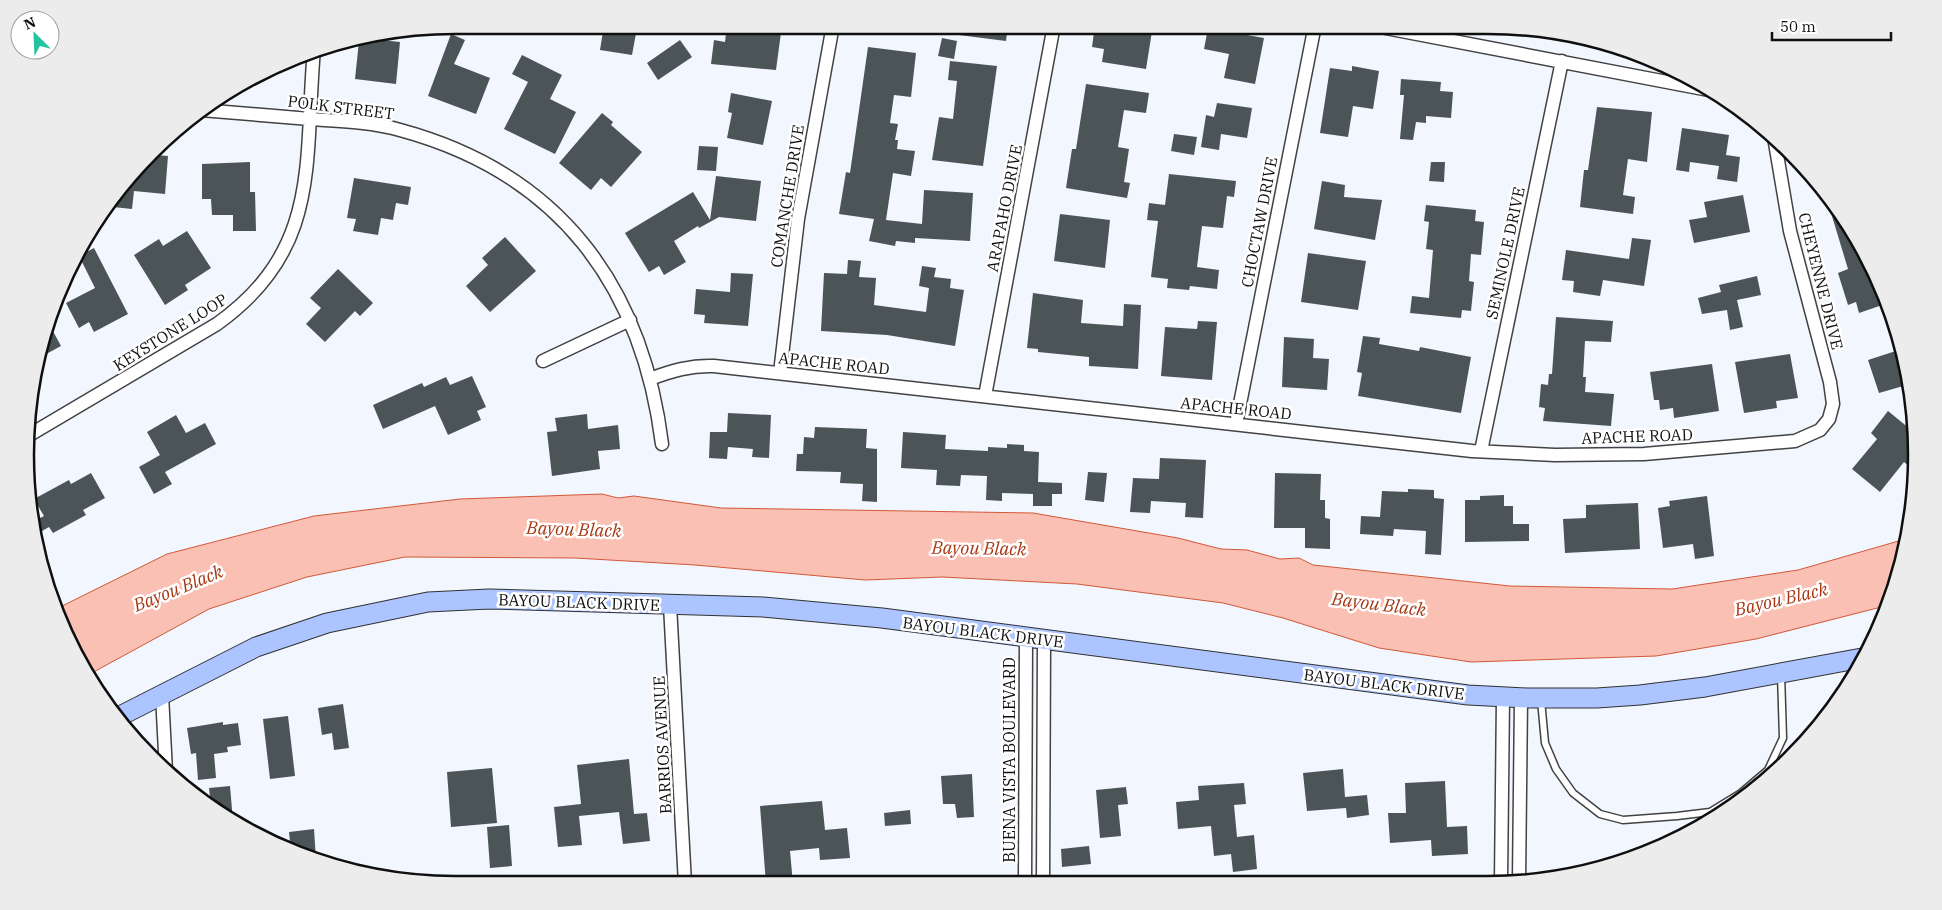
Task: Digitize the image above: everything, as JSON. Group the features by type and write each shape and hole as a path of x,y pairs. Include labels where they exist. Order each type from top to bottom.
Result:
{"main road":[{"name":"BAYOU BLACK DRIVE","path":"124,714 256,646 327,623 428,602 489,599 770,608 882,618 1468,695 1512,698 1597,698 1640,695 1781,674 1855,659"}],"street":[{"name":"COMANCHE DRIVE","path":"780,373 798,219 831,34"},
{"name":"ARAPAHO DRIVE","path":"985,396 1052,34"},
{"name":"CHOCTAW DRIVE","path":"1236,424 1313,34"},
{"path":"1418,34 1691,87"},
{"name":"KEYSTONE LOOP","path":"35,432 217,324 244,305 271,274 295,230 304,192 313,59"},
{"name":"SEMINOLE DRIVE","path":"1481,451 1562,61"},
{"name":"POLK STREET","path":"213,111 355,122 399,130 456,148 496,168 532,195 582,241 618,294 640,344 656,402 662,444"},
{"name":"CHEYENNE DRIVE","path":"1776,148 1790,232 1830,382 1833,404 1829,419 1820,430"},
{"path":"543,361 630,320"},
{"name":"APACHE ROAD","path":"650,379 697,365 1481,451 1555,455 1644,454 1795,441 1820,430"},
{"name":"BARRIOS AVENUE","path":"670,604 686,876"},
{"path":"1035,638 1043,876"},
{"name":"BUENA VISTA BOULEVARD","path":"1025,876 1035,638"},
{"path":"162,695 165,761"},
{"path":"1501,875 1512,698"},
{"path":"1512,698 1519,875"}],"lane":[{"path":"1769,768 1783,738 1781,674"},
{"path":"1541,698 1545,743 1556,769 1573,793 1600,814 1623,820 1677,816 1712,811"}],"water":[{"name":"Bayou Black","path":"602,494 618,498 634,496 721,508 1033,513 1178,538 1221,549 1247,550 1280,559 1299,558 1313,565 1510,586 1672,589 1798,570 1899,541 1894,564 1879,607 1756,639 1656,656 1471,662 1379,648 1283,618 1223,603 1077,584 942,577 865,580 695,565 575,558 405,557 307,577 209,609 94,672 77,641 62,606 167,554 314,516 460,499"}],"building":[{"path":"451,34 465,40 454,64 490,78 476,114 428,96"},
{"path":"603,34 636,34 632,55 600,50"},
{"path":"726,34 781,34 776,70 711,64 714,40 725,42"},
{"path":"951,34 1007,34 1006,41"},
{"path":"1094,34 1152,34 1146,69 1102,62 1104,49 1092,47"},
{"path":"1207,34 1242,34 1264,38 1255,84 1224,78 1229,54 1204,49"},
{"path":"942,38 957,41 954,59 938,56"},
{"path":"383,40 400,42 396,84 355,79 359,45"},
{"path":"680,40 692,57 658,80 647,63"},
{"path":"868,47 916,53 911,97 894,95 890,123 898,124 895,140 898,140 897,149 915,151 911,176 893,173 886,220 922,224 924,190 973,193 970,241 915,238 915,243 896,241 895,246 869,241 874,219 839,214 846,172 850,173"},
{"path":"522,55 562,75 550,99 576,112 555,154 504,129 528,82 512,74"},
{"path":"950,61 997,66 983,166 932,160 939,117 953,119 957,81 948,80"},
{"path":"1352,66 1379,71 1373,109 1353,106 1348,137 1320,133 1330,68 1352,71"},
{"path":"1401,79 1441,82 1440,91 1453,92 1451,118 1426,116 1426,123 1416,122 1413,140 1400,139 1404,95 1400,95"},
{"path":"1086,84 1149,93 1146,113 1124,110 1118,147 1129,149 1124,182 1130,183 1127,198 1066,188 1072,149 1076,149"},
{"path":"731,93 772,101 763,145 727,138 732,113 728,112"},
{"path":"1217,103 1252,108 1247,138 1221,134 1219,150 1201,147 1206,115 1214,117"},
{"path":"1597,107 1652,112 1647,162 1628,159 1623,195 1635,197 1633,214 1580,207 1584,170 1588,170"},
{"path":"602,113 613,122 611,125 642,152 611,187 601,178 591,190 559,163"},
{"path":"1682,128 1729,135 1726,155 1740,157 1737,182 1717,179 1719,166 1690,162 1689,172 1676,170"},
{"path":"1174,134 1197,137 1194,155 1171,151"},
{"path":"699,146 718,147 716,171 697,170"},
{"path":"159,155 168,156 165,194 134,191 132,209 115,207 138,177 157,157"},
{"path":"250,162 250,192 255,192 256,231 233,231 233,215 212,215 211,199 202,199 202,164"},
{"path":"1431,162 1445,162 1444,182 1429,181"},
{"path":"1169,174 1236,181 1234,197 1227,196 1223,228 1202,226 1197,267 1219,270 1217,289 1190,286 1189,290 1167,288 1168,279 1151,277 1158,221 1147,220 1149,203 1165,205"},
{"path":"716,176 761,181 756,221 719,217 699,228 698,226 674,241 686,262 664,275 659,266 649,272 625,233 693,192 710,220"},
{"path":"354,178 411,187 408,205 396,203 393,220 381,218 378,235 353,231 356,219 347,218"},
{"path":"1322,181 1345,185 1344,197 1382,200 1375,240 1314,229"},
{"path":"1743,195 1750,232 1694,243 1689,220 1707,217 1704,202"},
{"path":"1426,205 1476,210 1475,221 1484,222 1481,255 1471,254 1469,281 1474,282 1471,311 1462,310 1461,318 1410,313 1412,296 1429,298 1433,250 1426,249 1429,222 1424,221"},
{"path":"1831,213 1852,244 1880,306 1859,313 1856,302 1848,305 1838,273 1848,269"},
{"path":"1060,214 1110,220 1105,268 1054,261"},
{"path":"187,231 211,268 185,285 188,290 165,305 134,255 159,239 163,246"},
{"path":"505,237 536,271 490,312 466,286 488,265 482,258"},
{"path":"1632,238 1651,240 1644,286 1603,280 1600,296 1573,292 1574,281 1562,280 1566,250 1629,259"},
{"path":"94,248 128,314 94,332 89,322 79,328 66,303 95,288 81,261 86,252"},
{"path":"1308,253 1366,261 1358,310 1301,302"},
{"path":"848,260 861,261 859,277 876,278 874,305 926,312 929,288 919,286 922,266 936,268 934,277 951,279 950,288 964,290 955,346 887,335 821,331 824,273 847,274"},
{"path":"338,269 373,303 360,316 355,311 325,342 306,324 321,308 310,298"},
{"path":"731,273 753,274 748,326 704,323 705,315 694,314 696,289 730,292"},
{"path":"1757,276 1761,295 1737,300 1743,327 1730,330 1727,310 1702,314 1698,298 1721,292 1719,285"},
{"path":"1033,293 1083,300 1081,323 1123,326 1124,304 1141,305 1138,369 1089,366 1089,357 1038,352 1038,349 1027,348"},
{"path":"1556,317 1613,321 1611,342 1585,341 1583,377 1586,377 1585,392 1614,394 1611,426 1543,421 1545,408 1539,407 1541,384 1548,385 1549,374 1552,374"},
{"path":"1198,321 1217,322 1212,380 1161,376 1165,327 1197,329"},
{"path":"53,331 61,346 46,354"},
{"path":"1363,336 1380,338 1379,344 1419,351 1420,347 1471,357 1461,413 1358,396 1362,373 1357,372"},
{"path":"1284,337 1314,339 1313,358 1329,359 1327,390 1282,387"},
{"path":"1895,351 1902,386 1879,393 1868,360"},
{"path":"1790,354 1798,398 1776,401 1777,408 1744,413 1735,362"},
{"path":"1712,364 1719,411 1674,418 1673,408 1660,410 1659,400 1654,400 1650,372"},
{"path":"472,376 486,407 477,411 481,420 448,435 435,406 383,429 373,405 422,383 424,387 446,377 450,385"},
{"path":"1888,411 1907,426 1908,465 1904,462 1880,492 1852,469 1877,439 1871,433"},
{"path":"728,413 771,415 769,458 752,457 753,449 728,447 727,459 709,458 710,432 727,432"},
{"path":"587,414 588,429 618,425 620,449 598,451 600,469 552,476 547,432 557,431 555,418"},
{"path":"176,415 186,433 205,423 216,444 165,472 172,484 154,494 139,467 160,455 147,432"},
{"path":"815,427 867,429 866,448 877,449 877,502 862,501 863,484 840,483 841,472 796,471 797,454 803,454 804,437 814,438"},
{"path":"903,432 946,435 945,449 988,451 988,447 1007,448 1007,444 1024,445 1024,451 1039,452 1038,482 1062,483 1062,494 1052,494 1052,506 1033,506 1033,494 1002,493 1002,501 986,500 987,476 961,475 960,486 936,485 937,470 901,468"},
{"path":"1160,458 1206,460 1203,518 1185,517 1186,503 1151,501 1150,513 1130,512 1133,478 1159,479"},
{"path":"1088,472 1107,473 1104,502 1085,500"},
{"path":"91,473 105,498 83,510 86,515 53,533 49,527 42,531 39,519 44,516 36,503 36,498 69,480 71,484"},
{"path":"1275,473 1321,474 1320,500 1325,500 1325,518 1330,519 1330,549 1305,548 1305,528 1274,528"},
{"path":"1408,489 1434,490 1434,498 1444,499 1441,555 1425,554 1426,531 1394,529 1393,536 1360,534 1361,516 1380,517 1382,491 1408,492"},
{"path":"1504,495 1504,506 1513,506 1513,524 1529,524 1529,541 1465,542 1465,500 1480,500 1480,496"},
{"path":"1707,496 1714,556 1695,559 1693,544 1663,548 1658,508 1670,506 1669,501"},
{"path":"1638,503 1640,549 1565,553 1563,519 1586,518 1586,505"},
{"path":"343,704 349,748 334,750 332,733 322,735 318,708"},
{"path":"288,716 295,776 270,779 263,719"},
{"path":"223,722 223,725 238,723 241,745 227,747 228,752 214,754 216,778 198,780 196,753 191,754 187,728"},
{"path":"629,759 634,814 647,813 650,841 623,844 619,812 579,816 582,845 558,847 554,807 581,804 577,765"},
{"path":"492,768 497,823 451,827 447,772"},
{"path":"1343,769 1345,797 1367,795 1369,815 1347,818 1346,808 1307,811 1303,773"},
{"path":"972,774 974,817 957,818 955,804 943,804 941,776"},
{"path":"1445,781 1447,827 1467,826 1468,854 1432,856 1431,840 1390,843 1388,813 1406,813 1405,783"},
{"path":"1244,783 1246,804 1234,805 1237,837 1254,835 1257,869 1233,872 1231,854 1214,856 1211,826 1178,829 1176,802 1199,800 1198,786"},
{"path":"230,786 232,812 210,797 209,788"},
{"path":"1126,787 1128,804 1118,805 1121,836 1100,838 1096,790"},
{"path":"822,801 825,830 847,828 850,858 820,860 819,848 790,851 792,876 765,876 760,806"},
{"path":"910,810 911,824 885,826 884,813"},
{"path":"509,825 512,866 490,868 487,827"},
{"path":"314,829 316,852 290,842 289,832"},
{"path":"1089,846 1091,864 1062,867 1061,849"}]}
